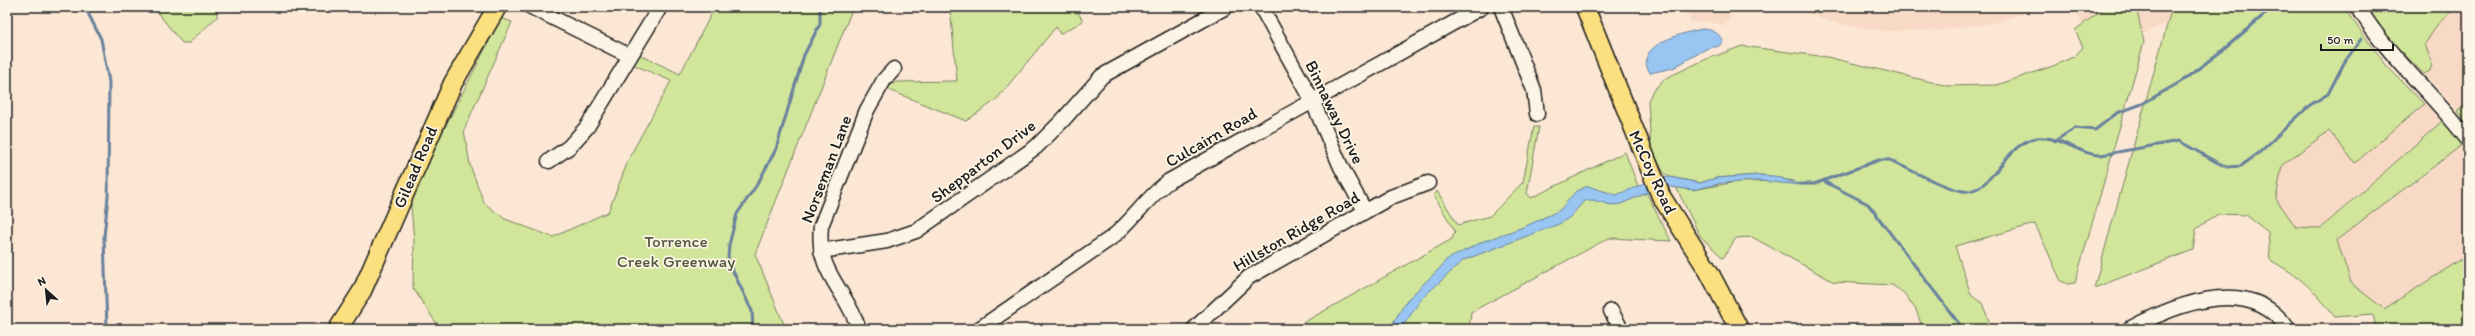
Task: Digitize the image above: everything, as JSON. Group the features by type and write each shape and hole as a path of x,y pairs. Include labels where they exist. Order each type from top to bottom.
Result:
{"main road":[{"name":"Gilead Road","path":"338,329 362,291 453,83 497,7"},
{"name":"McCoy Road","path":"1585,7 1649,170 1661,196 1709,272 1739,329"}],"street":[{"path":"530,7 630,56"},
{"path":"549,161 580,136 660,7"},
{"name":"Shepparton Drive","path":"821,251 903,238 916,232 1036,147 1062,122 1102,76 1226,7"},
{"name":"Binnaway Drive","path":"1261,7 1312,100 1341,167 1365,211"},
{"name":"Culcairn Road","path":"979,329 1111,238 1125,227 1159,188 1169,181 1312,100 1482,7"},
{"path":"1501,7 1534,90 1537,114"},
{"path":"2358,7 2380,40 2431,94 2468,140"},
{"name":"Norseman Lane","path":"859,329 854,315 825,268 821,251 821,226 868,110 884,80 894,69"},
{"name":"Hillston Ridge Road","path":"1194,329 1248,277 1391,197 1428,183"},
{"path":"2129,329 2166,311 2207,299 2230,298 2249,300 2266,308 2281,318 2288,329"},
{"path":"1611,310 1621,329"}],"shaded area":[{"path":"1684,7 1736,7 1725,26 1710,22 1691,22"},
{"path":"1792,7 2045,7 1993,23 1938,30 1887,31 1835,23"},
{"path":"2074,7 2199,7 2098,56"},
{"path":"2456,7 2468,7 2468,102 2458,111 2424,74 2430,71 2432,64 2425,44 2431,33"},
{"path":"2424,104 2449,115 2321,228 2296,227 2276,199 2282,165 2329,130 2355,162"},
{"path":"2468,140 2468,255 2384,309 2351,284 2337,239 2382,203 2424,176"}],"green space":[{"path":"153,7 214,7 217,11 217,17 189,43 182,43"},
{"name":"Torrence Creek Greenway","path":"715,7 853,7 755,254 786,329 440,329 413,288 414,241 410,195 501,18 512,22 464,130 470,165 484,203 505,219 553,237 608,212 630,156 671,81 632,64 638,54 680,74"},
{"path":"950,7 1075,7 1083,21 1060,34 1056,27 996,100 966,121 884,88 897,82 957,81"},
{"path":"2106,7 2136,7 2144,42 2075,283 2068,284 2061,281 2035,224 1955,246 1971,295 1982,303 1992,329 1923,329 1916,310 1904,293 1892,285 1834,282 1752,237 1736,238 1723,258 1700,236 1676,187 1693,190 1736,182 1793,181 1759,175 1716,178 1700,183 1670,177 1664,173 1651,149 1648,101 1652,92 1664,79 1702,61 1742,46 1827,57 1948,86 1997,85 2053,66 2075,56 2083,47 2075,30"},
{"path":"2172,7 2343,7 2386,65 2424,104 2355,163 2329,131 2282,165 2276,199 2296,227 2321,228 2449,115 2468,140 2337,240 2351,283 2384,309 2468,255 2468,329 2376,329 2373,314 2335,317 2299,278 2270,260 2268,232 2246,215 2218,214 2196,229 2193,250 2094,288"},
{"path":"2367,7 2456,7 2437,25 2425,44 2432,64 2430,71 2424,74 2388,38"},
{"path":"2468,102 2468,125 2458,111"},
{"path":"1534,127 1539,127 1527,193 1531,198 1625,152 1641,194 1646,192 1671,241 1609,238 1471,312 1469,329 1292,329 1452,239 1455,231 1434,196 1437,191 1458,225 1490,216 1523,182"}],"water":[{"path":"1702,29 1714,32 1719,35 1723,41 1719,46 1706,49 1673,68 1650,73 1646,63 1648,55 1654,48 1672,37"},
{"path":"1759,175 1774,176 1802,185 1760,181 1722,183 1693,190 1663,186 1621,204 1611,205 1593,200 1584,201 1570,217 1559,224 1464,260 1422,298 1401,329 1389,329 1408,299 1441,267 1446,260 1484,241 1526,226 1560,210 1576,191 1588,186 1616,195 1659,178 1670,177 1700,183 1716,178"}],"waterway":[{"path":"85,7 101,39 109,82 108,196 104,237 107,329"},
{"path":"753,329 752,311 731,267 728,257 729,245 737,214 758,183 776,149 804,55 820,24 820,7"},
{"path":"2055,141 2075,128 2095,130 2117,113 2142,104 2182,81 2223,50 2273,7"},
{"path":"1799,184 1814,184 1879,160 1890,160 1946,186 1963,191 1973,190 1982,185 1991,177 2016,149 2026,142 2037,138 2054,139 2085,152 2101,155 2179,141 2227,167 2241,166 2259,153 2310,105 2328,94 2344,63 2361,39"},
{"path":"1823,181 1868,204 1963,329"}]}
